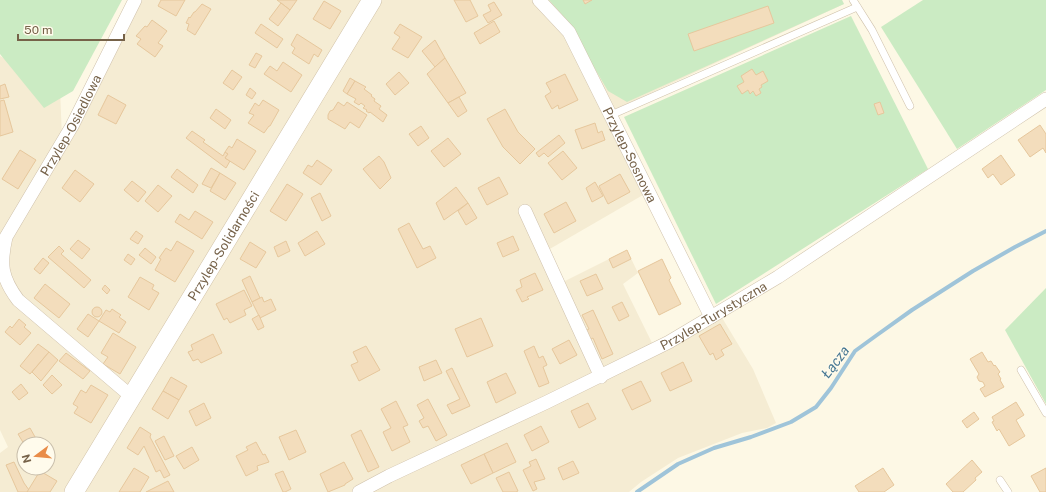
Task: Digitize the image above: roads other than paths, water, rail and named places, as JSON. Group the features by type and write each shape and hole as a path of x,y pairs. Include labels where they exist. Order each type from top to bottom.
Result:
{"main road":[{"name":"Przylep-Solidarności","path":"74,492 372,0"}],"street":[{"name":"Przylep-Osiedlowa","path":"132,397 18,300 9,288 4,274 2,258 6,237 72,126 135,0"},
{"name":"Przylep-Sosnowa","path":"539,0 569,32 711,317"},
{"name":"Przylep-Turystyczna","path":"359,492 395,473 601,377 669,342 778,277 1046,100"},
{"path":"525,211 601,377"},
{"name":"Przylep-Osiedlowa","path":"0,234 4,248"}],"lane":[{"path":"853,0 872,30 910,106"},
{"path":"610,115 857,7"},
{"path":"1021,370 1046,413"},
{"path":"1000,480 1008,492"}],"waterway":[{"name":"Łącza","path":"637,492 678,464 714,448 751,437 791,422 816,407 831,388 855,351 912,310 973,271 1046,231"}]}
